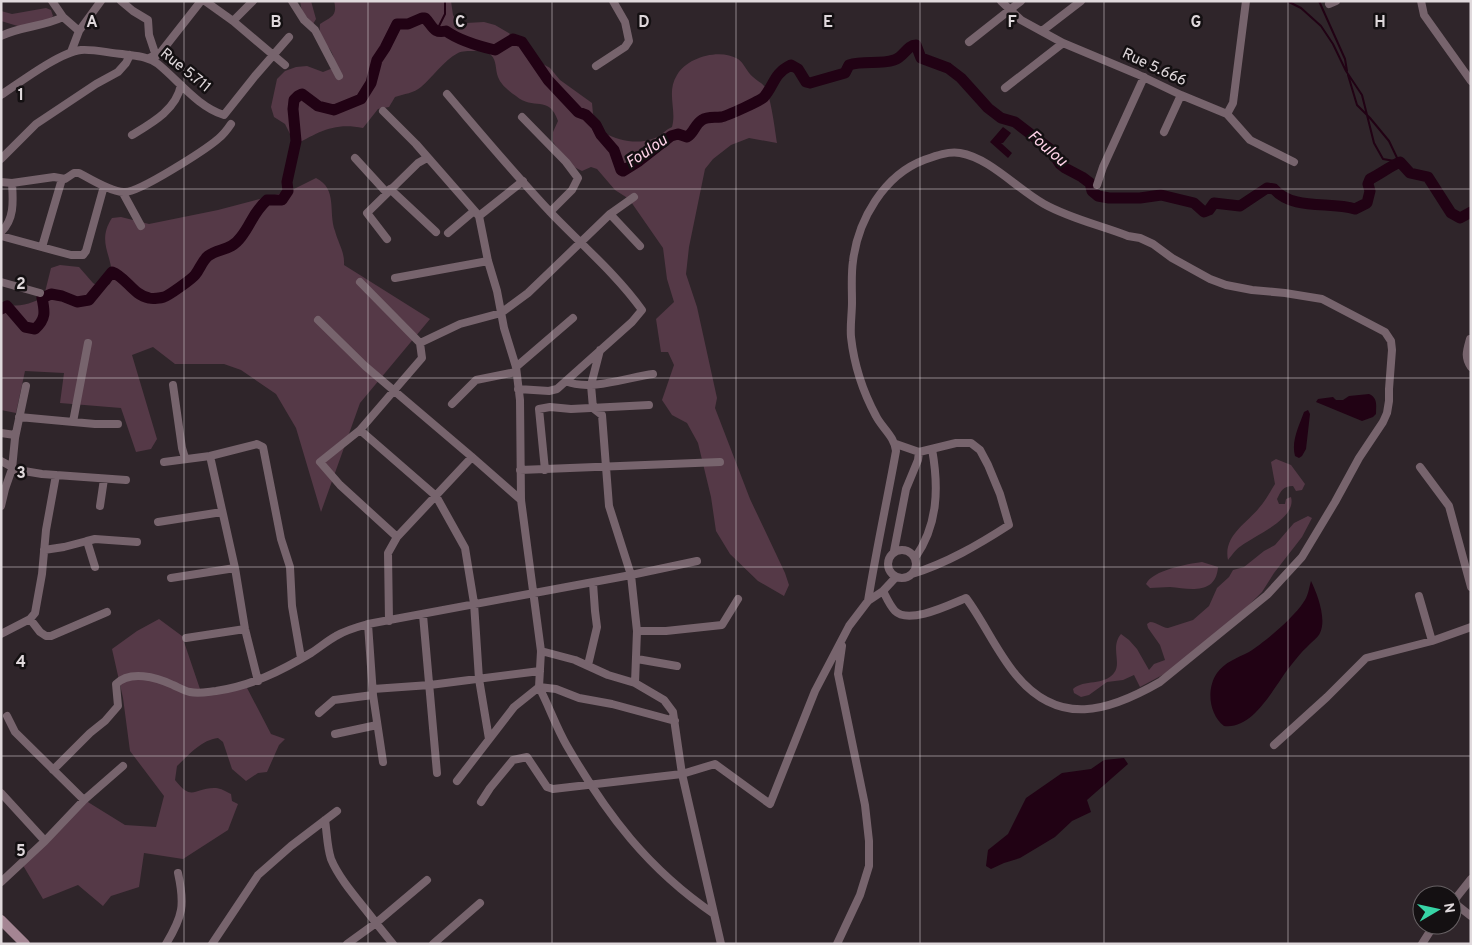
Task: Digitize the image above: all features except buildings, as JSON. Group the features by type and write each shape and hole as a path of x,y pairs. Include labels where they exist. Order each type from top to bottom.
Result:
{"main road":[{"path":"1,920 25,944"},
{"path":"1,928 17,944"}],"street":[{"path":"52,1 63,16 79,31"},
{"path":"71,52 79,31 101,1"},
{"path":"121,1 133,12 148,20 152,57 161,52 201,1"},
{"path":"205,1 233,21 285,65"},
{"path":"233,21 253,1"},
{"path":"292,1 304,20 315,30 339,76"},
{"path":"596,66 625,47 629,41 625,22 613,1"},
{"name":"Rue 5.666","path":"1001,1 1009,11 1021,20 1063,43 1227,114 1250,140 1294,162"},
{"path":"969,42 1021,1"},
{"path":"1042,31 1081,1"},
{"path":"1227,114 1233,103 1246,1"},
{"path":"1421,1 1424,15 1471,81"},
{"path":"1,36 16,30 37,26 63,16"},
{"path":"1,182 12,183 54,178 62,179 79,173 123,193 149,183 199,153 234,127 224,115 290,37"},
{"path":"1005,88 1063,43"},
{"name":"Rue 5.711","path":"1,95 49,64 71,52 83,50 152,57 181,85 216,112 224,115"},
{"path":"1,159 36,124 96,84 118,72 130,55"},
{"path":"1096,185 1144,77"},
{"path":"132,135 169,109 178,97 181,85"},
{"path":"447,94 550,212 611,273 642,310 632,322 556,389 549,391 518,389"},
{"path":"1164,132 1181,95"},
{"path":"383,111 438,168 476,214 493,273 504,328 516,370 520,400 521,500 541,651 539,687 566,745 609,812 647,859 678,888 714,914"},
{"path":"522,117 566,162 578,178 572,190 550,212"},
{"path":"882,591 894,611 905,617 937,610 966,598 1015,675 1040,698 1060,708 1086,709 1100,707 1120,701 1149,688 1160,682 1266,595 1302,557 1387,413 1390,401 1391,341 1385,332 1322,299 1226,285 1193,271 1153,244 1140,238 1128,236 1067,216 1025,192 979,158 959,153 937,155 913,164 901,171 887,185 871,207 858,237 853,261 851,337 859,378 876,417 896,444 919,452 956,443 971,443 980,450 1000,494 1009,525 957,556 936,566 901,578 892,574 887,565 890,555 894,551 900,549 912,553 915,558 916,567 912,574"},
{"path":"355,158 388,191 436,232"},
{"path":"387,239 367,213 418,163 427,158"},
{"path":"42,247 62,179"},
{"path":"448,233 523,181"},
{"path":"1,232 8,224 11,215 13,200 12,183"},
{"path":"1,236 71,255 83,255 86,251 104,186"},
{"path":"123,193 141,226"},
{"path":"420,343 460,324 501,313 528,293 610,214 634,197"},
{"path":"610,214 640,246"},
{"path":"394,278 488,261"},
{"path":"1,282 40,293"},
{"path":"360,282 420,343 422,358 360,430 320,462 340,485 398,537"},
{"path":"452,404 476,380 516,370 572,318"},
{"path":"318,320 364,366 394,389 521,500"},
{"path":"1470,339 1466,351 1467,360 1471,367"},
{"path":"73,422 88,343"},
{"path":"600,350 591,385 593,408 602,415 609,506 631,575 637,631 635,683"},
{"path":"566,381 574,385 591,385 653,374"},
{"path":"173,385 185,458"},
{"path":"1,506 12,468 15,435 26,386"},
{"path":"544,470 539,409 550,407 593,408 649,405"},
{"path":"19,417 95,424 118,424"},
{"path":"360,430 436,496 465,548 474,603 479,679 489,739"},
{"path":"1,433 15,435"},
{"path":"164,462 210,456 257,444 263,447 281,539 290,567 292,606 301,658"},
{"path":"868,601 893,471 896,444"},
{"path":"915,558 927,539 934,515 936,474 932,450"},
{"path":"894,551 906,489 918,460 919,452"},
{"path":"210,456 235,568 245,629 258,681"},
{"path":"389,621 388,553 398,537 472,457"},
{"path":"1,461 12,468 56,475 126,480"},
{"path":"520,470 720,462"},
{"path":"1420,467 1449,506 1471,587"},
{"path":"1,634 30,619 35,613 56,475"},
{"path":"100,506 104,478"},
{"path":"158,522 222,512"},
{"path":"44,550 95,539 137,542"},
{"path":"87,541 95,566"},
{"path":"52,770 90,732 105,721 118,706 116,684 126,677 135,676 160,680 187,692 199,694 234,688 277,673 336,636 368,624 423,615 533,592 593,583 698,561"},
{"path":"170,578 235,568"},
{"path":"481,802 513,760 527,757 547,788 553,789 682,774 715,764 770,804 814,691 849,626 868,601 882,591 896,577"},
{"path":"588,665 597,627 594,611 593,583"},
{"path":"1419,596 1432,641"},
{"path":"637,631 722,625 738,599"},
{"path":"30,619 40,632 46,636 51,636 107,612"},
{"path":"423,615 437,773"},
{"path":"368,624 373,692 383,762"},
{"path":"1274,745 1327,697 1366,658 1432,641 1471,627"},
{"path":"186,638 245,629"},
{"path":"837,944 860,895 869,866 869,841 865,805 838,674 843,639"},
{"path":"541,651 588,665 608,675 635,683 664,700 673,712 682,774 720,944"},
{"path":"637,659 677,666"},
{"path":"319,713 334,700 373,692 540,671"},
{"path":"457,781 514,707 539,687 556,689 579,698 612,704 675,720"},
{"path":"7,716 15,732 84,800"},
{"path":"335,734 377,725"},
{"path":"1,882 45,841 84,800 123,766"},
{"path":"1,793 45,841"},
{"path":"215,943 258,875 285,851 337,811"},
{"path":"325,820 329,851 337,871 393,944"},
{"path":"166,944 182,910 178,873"},
{"path":"1462,890 1471,879"},
{"path":"348,944 428,880"},
{"path":"433,944 480,903"},
{"path":"1424,941 1433,944"}],"shaded area":[{"path":"300,1 311,1 316,19 313,24 302,12"},
{"path":"334,1 451,1 453,15 456,20 466,23 484,22 495,25 517,38 523,44 527,55 550,68 560,80 592,103 593,114 604,133 623,140 636,142 649,140 672,127 672,88 674,81 688,63 704,56 722,54 738,59 751,75 765,87 771,106 777,143 749,138 731,145 713,159 705,169 689,247 686,274 697,307 717,398 715,408 750,499 785,573 789,585 784,596 758,581 730,554 716,531 711,497 698,443 687,423 672,415 662,400 674,365 668,352 661,352 656,319 674,302 667,279 663,248 629,199 615,190 597,169 591,167 582,171 570,165 553,142 553,132 558,121 550,108 545,105 522,100 508,90 499,80 494,60 489,53 485,51 463,51 448,60 418,89 395,97 389,107 378,109 363,128 342,126 326,130 291,147 293,140 285,124 274,117 271,107 277,79 285,71 296,67 307,66 323,72 333,68 333,55 324,42 320,31 320,24 333,16 335,10"},
{"path":"46,8 51,10 53,16 49,20 21,27 1,21 1,11 12,14"},
{"path":"1003,127 1011,133 1001,143 1012,153 1008,158 990,142"},
{"path":"316,178 323,183 330,195 333,224 344,265 430,319 360,403 321,512 296,428 276,394 241,370 224,364 175,364 153,347 132,355 157,439 151,449 136,452 121,408 60,403 64,373 25,371 16,413 1,410 1,305 24,305 44,296 51,268 60,265 79,267 93,283 101,288 110,284 112,275 105,236 112,218 121,217 149,224 218,210 290,191"},
{"path":"1369,394 1375,400 1376,414 1362,421 1316,402 1318,399 1333,397 1336,400 1343,400 1349,396"},
{"path":"1308,410 1310,414 1306,449 1299,458 1295,456 1295,439 1304,412"},
{"path":"1276,459 1291,465 1305,484 1302,490 1296,491 1293,486 1283,490 1277,499 1279,504 1285,504 1286,499 1291,497 1291,505 1288,512 1274,526 1239,547 1228,560 1227,552 1232,537 1254,514 1275,484 1271,462"},
{"path":"1308,516 1312,518 1302,537 1262,592 1223,631 1170,671 1140,687 1134,675 1123,680 1107,682 1089,695 1081,697 1074,693 1073,689 1078,686 1105,680 1114,673 1117,665 1116,644 1121,634 1137,649 1149,670 1154,664 1165,660 1160,645 1147,624 1153,622 1168,628 1193,620 1209,606 1217,588 1229,577 1233,570 1244,567 1275,545 1294,523"},
{"path":"1202,562 1218,567 1216,576 1207,586 1193,589 1150,588 1146,584 1150,579 1163,571"},
{"path":"1311,581 1322,614 1322,627 1319,635 1299,655 1255,713 1245,721 1235,725 1224,726 1215,715 1210,694 1211,686 1217,673 1227,663 1255,648 1285,623 1305,601"},
{"path":"159,619 182,636 200,689 246,686 271,734 285,739 279,745 267,772 258,773 246,781 232,769 223,742 218,738 201,745 177,766 175,780 186,791 194,792 216,788 231,794 232,801 238,804 228,830 183,859 144,853 139,887 111,896 103,906 78,885 43,899 21,862 83,799 125,825 156,827 164,796 130,751 123,698 112,649 137,631"},
{"path":"1124,758 1128,764 1087,800 1091,812 1072,821 1055,837 1020,858 991,869 986,866 988,850 1008,834 1026,798 1062,773 1091,769 1104,760"}],"waterway":[{"path":"441,32 439,26 445,14 445,1"},
{"path":"1287,1 1301,8 1321,26 1362,95 1374,143 1383,159 1400,162"},
{"path":"1319,1 1345,59 1347,71"},
{"name":"Foulou","path":"1,309 7,306 25,327 35,329 44,315 42,298 51,294 77,302 89,300 112,272 117,274 138,293 149,298 164,297 175,291 195,275 208,256 237,242 258,210 267,200 282,200 288,191 287,182 296,141 294,100 302,94 318,106 334,110 361,99 371,83 377,60 397,24 408,24 422,18 425,18 438,31 446,31 463,40 495,50 513,39 522,42 548,80 578,112 586,115 596,125 601,135 614,150 623,171 671,136 678,134 687,137 704,119 724,116 761,99 768,92 777,76 791,65 798,69 806,82 810,83 845,73 849,65 894,60 910,47 916,45 921,58 948,68 961,78 988,108 1001,118 1015,122 1050,149 1060,164 1090,183 1092,191 1098,196 1140,198 1161,195 1194,203 1204,212 1209,210 1214,203 1240,206 1267,188 1274,189 1282,196 1301,203 1355,209 1367,203 1370,179 1400,162 1410,173 1428,177 1451,213 1460,218 1471,212"},
{"path":"1348,75 1357,105 1389,141 1399,162"}]}
